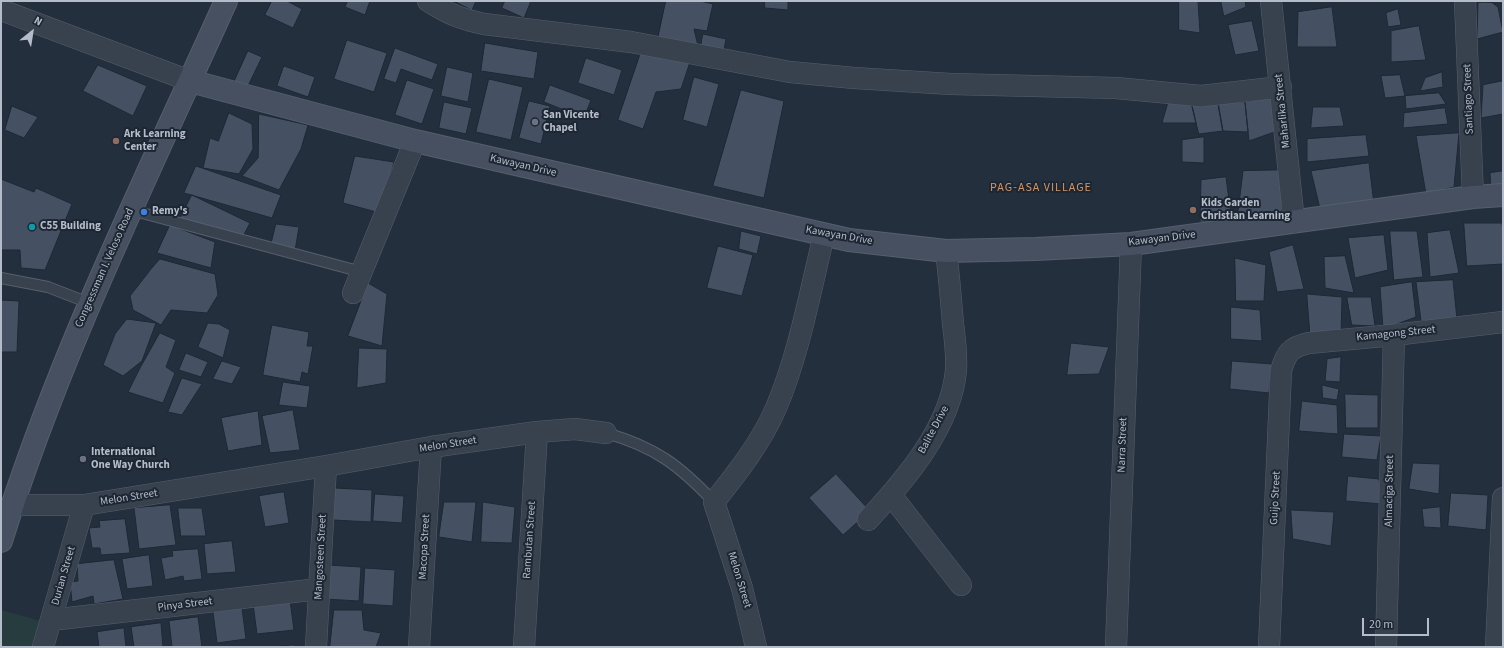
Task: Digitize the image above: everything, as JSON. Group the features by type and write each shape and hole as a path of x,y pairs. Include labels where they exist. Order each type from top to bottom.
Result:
{"street":[{"name":"Congressman I. Veloso Road","path":"1,541 7,503 89,303 226,1"},
{"path":"428,1 445,12 461,19 484,24 632,42 790,72 951,84 1116,88 1201,96 1281,87"},
{"name":"Maharlika Street","path":"1271,1 1294,222"},
{"name":"Santiago Street","path":"1465,1 1473,197"},
{"path":"1,10 190,81"},
{"name":"Kawayan Drive","path":"190,81 415,141 824,235 849,240 946,251 1036,249 1131,244 1503,194"},
{"path":"353,293 415,141"},
{"path":"714,502 750,457 776,409 788,375 824,235"},
{"name":"Narra Street","path":"1116,647 1131,244"},
{"name":"Balite Drive","path":"868,520 911,470 946,411 953,386 956,356 946,251"},
{"name":"Kamagong Street","path":"1290,351 1298,346 1309,343 1503,322"},
{"name":"Almaciga Street","path":"1386,647 1394,335"},
{"name":"Guijo Street","path":"1269,647 1282,371 1284,361 1290,351"},
{"name":"Melon Street","path":"7,503 84,505 326,466 431,447 537,432 575,429 606,433"},
{"name":"Rambutan Street","path":"524,647 537,432"},
{"name":"Macopa Street","path":"419,647 431,447"},
{"name":"Mangosteen Street","path":"316,647 326,466"},
{"path":"891,495 961,585"},
{"path":"1496,647 1503,498"},
{"name":"Melon Street","path":"714,502 742,588 756,647"},
{"name":"Durian Street","path":"43,647 84,505"},
{"name":"Pinya Street","path":"50,620 319,589"}],"lane":[{"path":"130,210 362,272"},
{"path":"1,278 48,287 89,303"},
{"name":"Melon Street","path":"606,433 630,440 654,452 678,467 695,481 714,502"}],"green space":[{"path":"1,610 41,621 33,647 1,647"}],"building":[{"path":"272,1 287,1 302,9 293,28 265,15"},
{"path":"348,1 370,1 365,15 345,7"},
{"path":"454,1 476,1 472,10"},
{"path":"505,1 531,1 524,18 502,8"},
{"path":"666,1 700,1 713,4 707,31 694,29 698,46 658,38"},
{"path":"765,1 788,1 788,10 765,8"},
{"path":"1179,1 1198,1 1200,33 1179,30"},
{"path":"1221,1 1245,1 1246,7 1224,16"},
{"path":"1490,1 1498,7 1503,32 1477,39 1478,3"},
{"path":"1503,1 1503,3 1479,2"},
{"path":"1332,7 1337,47 1297,47 1298,12"},
{"path":"1398,9 1401,25 1388,27 1386,13"},
{"path":"1252,21 1259,51 1235,55 1228,25"},
{"path":"1419,26 1426,60 1391,62 1391,31"},
{"path":"703,34 726,39 723,55 700,51"},
{"path":"347,40 387,53 374,92 334,79"},
{"path":"485,43 538,52 534,79 481,71"},
{"path":"643,46 690,62 681,89 656,92 643,129 618,120"},
{"path":"395,48 438,64 432,80 401,69 396,83 384,79"},
{"path":"248,51 262,57 247,88 234,82"},
{"path":"586,58 622,70 614,95 578,83"},
{"path":"98,65 147,86 133,116 83,91"},
{"path":"284,66 315,77 308,97 277,86"},
{"path":"447,67 473,73 468,102 441,96"},
{"path":"1442,72 1443,87 1420,91 1425,78"},
{"path":"1400,75 1405,96 1385,98 1381,76"},
{"path":"694,77 719,84 707,127 683,120"},
{"path":"489,79 523,87 511,140 476,132"},
{"path":"407,80 434,89 422,124 395,115"},
{"path":"1503,81 1503,114 1481,118 1483,85"},
{"path":"550,85 591,100 584,118 544,102"},
{"path":"741,90 784,101 764,198 713,186"},
{"path":"1439,93 1446,104 1406,109 1405,96"},
{"path":"1273,98 1280,130 1249,141 1245,102"},
{"name":"San Vicente Chapel","path":"529,101 550,106 541,144 519,138"},
{"path":"1191,101 1218,102 1223,131 1199,134"},
{"path":"1191,101 1196,123 1162,123 1168,102"},
{"path":"444,102 472,108 466,134 439,128"},
{"path":"1218,102 1245,102 1248,132 1223,131"},
{"path":"12,106 38,117 24,138 5,130"},
{"path":"1313,107 1340,107 1344,126 1311,128"},
{"path":"1445,108 1448,124 1403,128 1404,113"},
{"path":"229,113 252,124 253,149 239,174 203,168 210,138 218,141"},
{"path":"259,114 308,125 301,149 279,190 242,176 258,158"},
{"path":"1459,133 1454,187 1426,194 1416,136"},
{"path":"1366,135 1369,156 1307,162 1307,139"},
{"path":"1204,137 1204,163 1182,162 1182,140"},
{"path":"355,156 394,162 380,213 343,203"},
{"path":"1369,163 1374,204 1321,213 1311,171"},
{"path":"196,166 281,195 272,218 184,193"},
{"path":"1283,170 1282,216 1237,220 1243,171"},
{"path":"1503,171 1503,189 1491,190 1490,173"},
{"path":"1226,177 1232,223 1200,222 1201,180"},
{"name":"C55 Building","path":"1,179 34,192 36,188 72,204 45,270 21,268 20,250 1,250"},
{"path":"192,195 250,223 240,242 178,222"},
{"path":"1464,223 1502,223 1503,264 1467,266"},
{"path":"276,224 299,227 294,257 270,249"},
{"path":"170,225 215,242 211,268 157,253"},
{"path":"1450,230 1459,273 1430,277 1427,233"},
{"path":"741,231 761,236 757,254 739,249"},
{"path":"1390,231 1417,231 1423,277 1394,280"},
{"path":"1384,235 1388,270 1355,278 1348,238"},
{"path":"1293,245 1304,289 1277,292 1269,252"},
{"path":"718,246 753,255 742,296 707,288"},
{"path":"1345,256 1354,293 1325,288 1324,257"},
{"path":"1235,258 1266,265 1264,301 1236,301"},
{"path":"160,259 215,274 218,295 207,313 171,310 161,325 133,310 130,296"},
{"path":"1453,280 1457,319 1421,321 1416,282"},
{"path":"1412,282 1416,317 1383,329 1380,287"},
{"path":"368,283 387,294 382,346 348,336"},
{"path":"1307,294 1342,297 1341,337 1310,333"},
{"path":"1347,297 1371,297 1375,326 1352,325"},
{"path":"1,300 19,301 17,352 1,352"},
{"path":"1231,307 1260,310 1262,341 1231,339"},
{"path":"127,319 156,323 142,361 123,376 103,365 115,334"},
{"path":"208,323 219,324 230,330 223,358 198,347"},
{"path":"272,325 309,332 307,346 313,346 308,374 302,372 300,382 263,375"},
{"path":"160,333 176,340 166,367 175,373 163,403 128,392"},
{"path":"1071,343 1109,347 1099,374 1067,375"},
{"path":"359,348 387,349 386,383 357,388"},
{"path":"186,353 208,362 201,377 179,370"},
{"path":"1341,357 1340,382 1325,381 1327,359"},
{"path":"222,361 241,367 232,384 213,379"},
{"path":"1232,361 1272,364 1269,393 1230,389"},
{"path":"182,378 202,384 182,415 168,412"},
{"path":"283,382 310,386 307,408 279,405"},
{"path":"1322,385 1339,389 1337,400 1323,398"},
{"path":"1345,394 1378,395 1378,428 1346,428"},
{"path":"1302,401 1337,405 1338,434 1299,431"},
{"path":"293,410 300,450 270,453 262,416"},
{"path":"258,411 262,445 228,451 221,418"},
{"path":"1344,434 1381,436 1377,460 1342,457"},
{"path":"1413,463 1440,464 1439,494 1409,489"},
{"path":"836,474 870,511 843,535 809,498"},
{"path":"1348,476 1379,479 1382,504 1346,501"},
{"path":"335,488 372,490 371,522 333,520"},
{"path":"284,492 289,523 265,527 259,496"},
{"path":"1451,493 1488,495 1486,530 1448,526"},
{"path":"375,494 404,496 402,523 373,521"},
{"path":"444,502 476,502 472,542 439,537"},
{"path":"483,502 515,507 512,543 481,542"},
{"path":"170,505 176,545 139,549 134,508"},
{"path":"1440,507 1441,528 1424,527 1422,509"},
{"path":"178,508 202,508 206,536 181,536"},
{"path":"1291,510 1334,512 1331,546 1293,539"},
{"path":"125,519 130,553 101,555 100,548 92,548 89,528 100,527 99,521"},
{"path":"232,541 236,572 207,574 204,544"},
{"path":"198,549 202,579 184,581 183,576 165,580 161,558 173,556 172,551"},
{"path":"149,555 153,586 127,589 122,559"},
{"path":"114,560 123,599 94,604 93,596 72,602 70,582 78,581 77,564"},
{"path":"327,565 361,567 359,601 325,599"},
{"path":"365,568 395,570 393,606 363,604"},
{"path":"290,600 294,630 257,634 253,604"},
{"path":"242,608 246,639 217,643 213,612"},
{"path":"334,610 362,610 364,630 381,633 376,647 330,647"},
{"path":"198,617 202,647 172,647 169,621"},
{"path":"161,623 163,647 134,647 131,627"},
{"path":"124,628 126,647 99,647 97,632"},
{"path":"294,645 294,647 271,647"}],"place":[{"name":"San Vicente Chapel","path":"535,122"},
{"name":"Ark Learning Center","path":"116,141"},
{"name":"Kids Garden Christian Learning","path":"1193,210"},
{"name":"Remy's","path":"144,212"},
{"name":"C55 Building","path":"32,227"},
{"name":"International One Way Church","path":"83,459"}],"district":[{"name":"PAG-ASA VILLAGE","path":"1041,188"}]}
